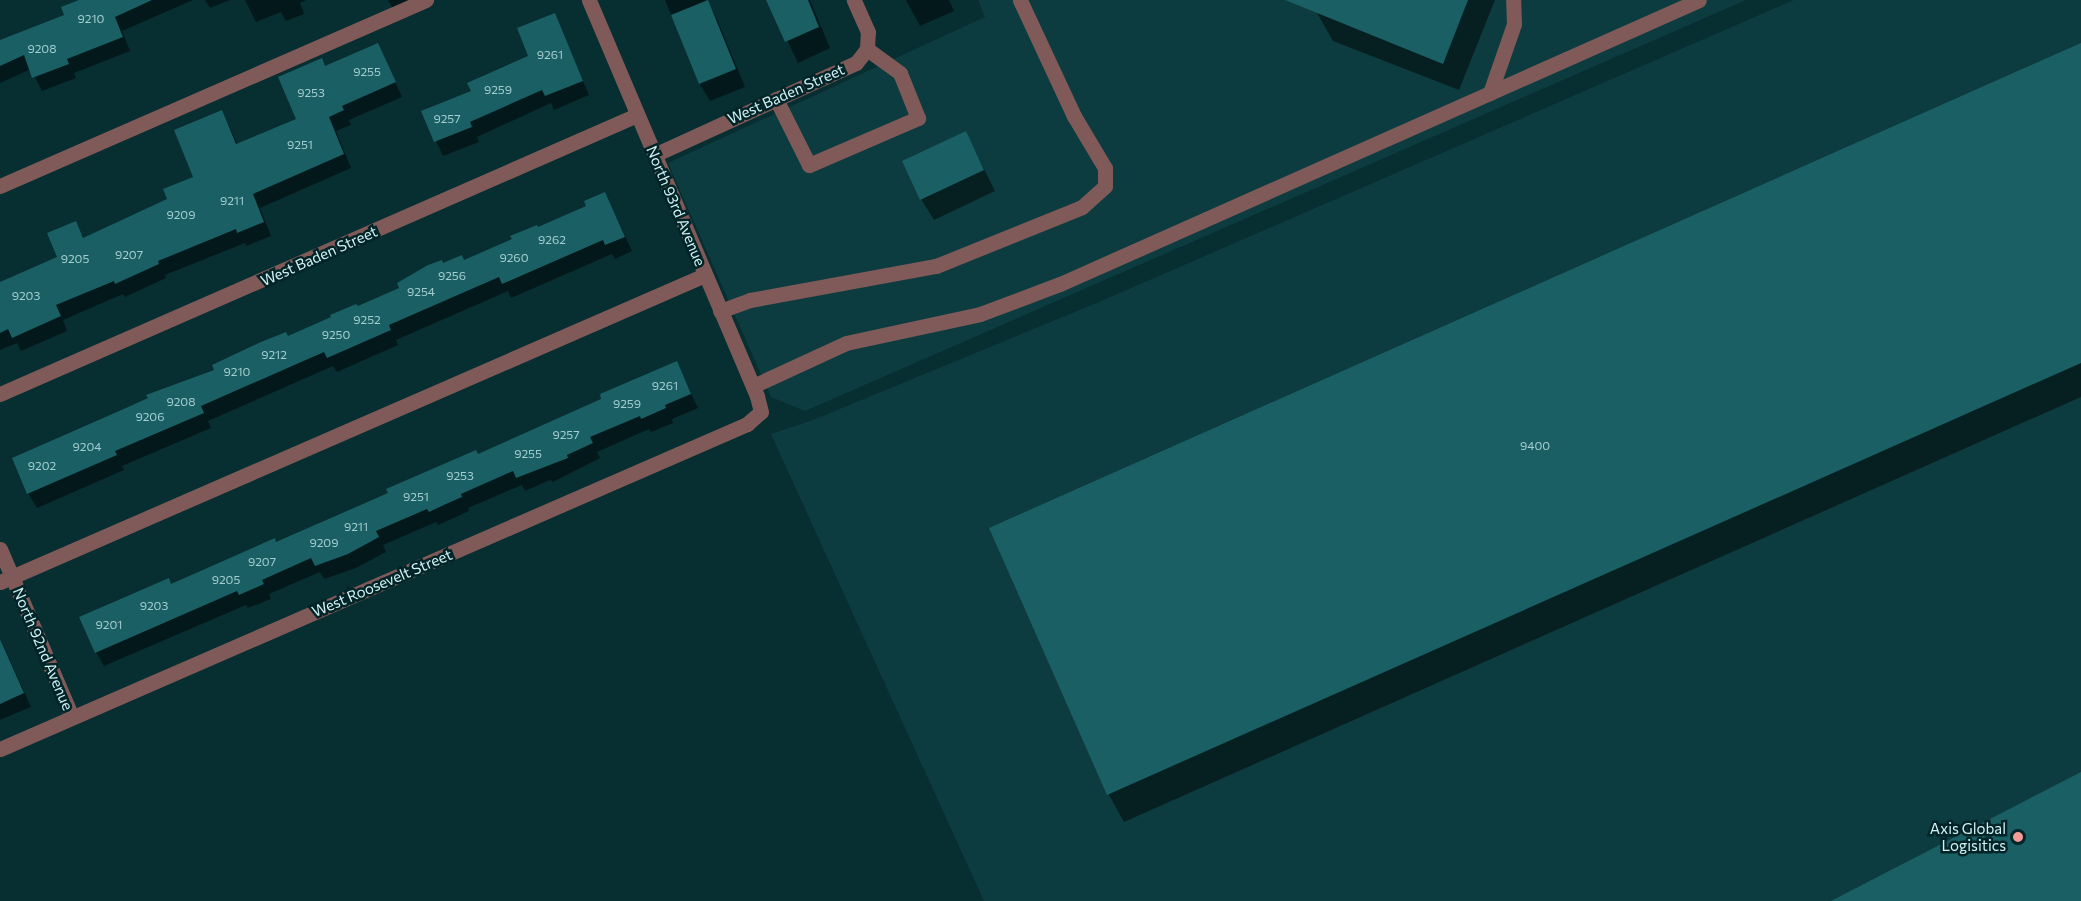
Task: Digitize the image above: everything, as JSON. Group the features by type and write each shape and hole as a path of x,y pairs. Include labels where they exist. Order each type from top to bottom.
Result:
{"street":[{"path":"0,186 426,0"},
{"name":"North 93rd Avenue","path":"589,0 753,386 761,412"},
{"path":"776,99 809,165 918,118 900,73 867,49 867,32 854,0"},
{"path":"720,311 750,300 936,266 1082,207 1105,186 1105,168 1074,116 1020,0"},
{"path":"1490,93 1514,24 1514,0"},
{"path":"753,386 846,343 980,314 1060,284 1700,0"},
{"name":"West Baden Street","path":"654,155 856,63 867,49"},
{"name":"West Baden Street","path":"0,394 637,116"},
{"path":"6,579 705,275"},
{"name":"West Roosevelt Street","path":"0,749 736,429 747,424 761,412"},
{"name":"North 92nd Avenue","path":"0,549 6,579 72,717"}],"shaded area":[{"path":"978,0 1746,0 805,411 771,397 668,163 985,17"},
{"path":"1794,0 2081,0 2081,901 984,901 771,434 813,420 1099,302"}],"building":[{"path":"79,0 152,0 115,17 123,37 67,59 69,64 32,78 24,55 0,66 0,40 64,15 61,7"},
{"path":"708,0 736,69 699,84 671,15"},
{"path":"766,0 808,0 819,27 785,42"},
{"path":"1285,0 1468,0 1443,64"},
{"path":"555,13 583,81 545,96 542,90 470,122 472,127 434,142 421,111 471,91 467,83 528,56 517,28"},
{"path":"378,43 396,82 342,106 344,110 329,117 344,154 253,194 264,222 237,233 236,229 158,261 159,264 115,284 114,281 56,305 61,316 12,338 8,329 0,333 0,282 57,257 47,233 76,221 83,238 167,199 163,189 193,177 174,130 222,110 236,144 296,119 278,77 322,58 325,66"},
{"path":"2081,43 2081,363 1107,795 989,528"},
{"path":"966,131 984,170 920,200 902,161"},
{"path":"605,192 625,237 605,245 603,240 502,284 499,277 389,325 391,330 327,358 324,352 201,406 204,413 115,451 117,455 27,494 12,458 148,398 146,395 214,370 212,365 261,342 286,332 288,336 331,317 330,315 356,304 358,306 399,288 397,283 428,265 442,260 443,263 462,255 464,260 512,239 510,236 537,225 538,227 586,206 584,201"},
{"path":"677,361 691,394 641,419 640,416 590,437 593,443 567,455 568,458 516,478 513,471 461,494 462,497 429,512 427,509 376,531 379,537 348,554 315,566 311,558 262,580 264,584 239,595 237,591 95,653 79,617 169,578 171,584 275,538 276,542 388,493 386,489 476,450 478,454 601,399 600,394"},
{"path":"0,639 24,693 0,704"},
{"name":"Axis Global Logisitics","path":"2081,772 2081,901 1831,901"}],"place":[{"name":"Axis Global Logisitics","path":"2018,837"}]}
